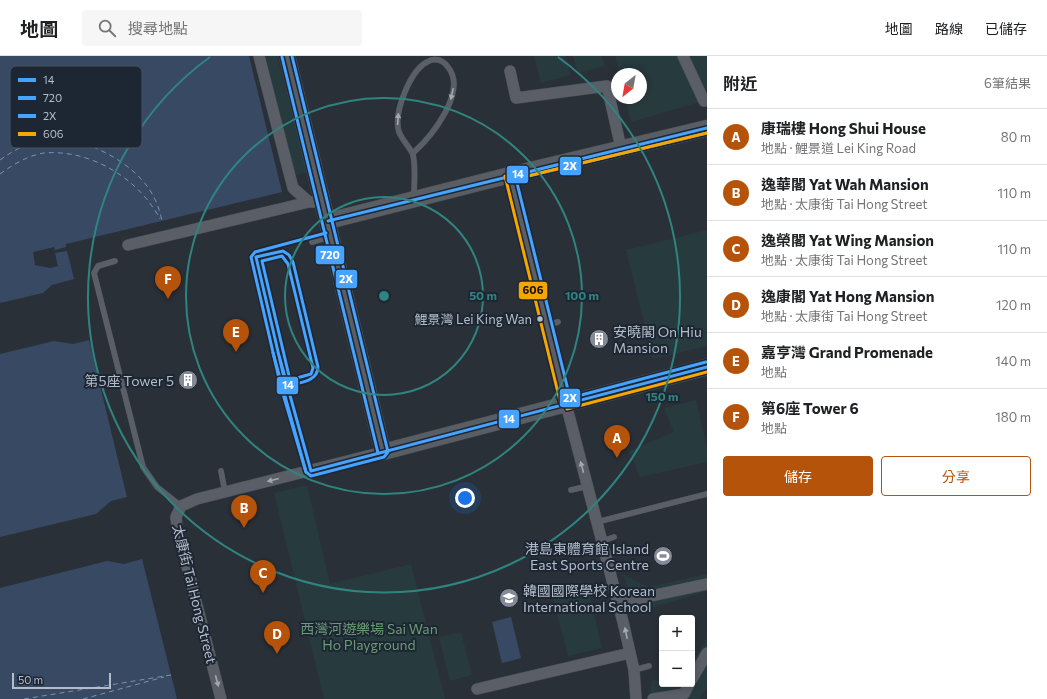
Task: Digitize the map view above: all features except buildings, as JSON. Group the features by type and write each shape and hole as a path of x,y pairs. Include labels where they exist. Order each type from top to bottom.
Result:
{"street":[{"path":"259,56 293,188 316,202"},
{"path":"287,56 316,202 330,229 383,452"},
{"path":"683,56 704,101"},
{"path":"510,71 516,98 606,86 621,148"},
{"path":"330,229 415,199 510,174 707,128"},
{"path":"510,174 552,324 566,404 634,670 636,699"},
{"path":"128,245 316,202"},
{"name":"太康街 Tai Hong Street","path":"221,699 176,527 176,517 180,506 188,502 225,492 311,471 707,367"},
{"path":"618,603 707,584"},
{"path":"478,690 630,653"},
{"path":"695,674 707,653"},
{"path":"653,699 684,694 688,687"}],"lane":[{"path":"413,153 438,124 450,102 454,79 451,71 440,60 430,60 421,67 402,97 397,124 404,143 413,153 415,199"},
{"path":"312,242 330,229"},
{"path":"115,261 98,266 94,273 143,467 157,487 180,506"},
{"path":"305,453 311,471"},
{"path":"221,471 225,492"},
{"path":"571,490 588,486"},
{"path":"597,522 707,494"},
{"path":"602,541 614,538"},
{"path":"634,670 649,666"}],"green space":[{"path":"255,56 277,56 308,172 287,177"},
{"path":"534,56 565,56 570,75 541,83"},
{"path":"573,56 602,56 605,66 578,73"},
{"path":"615,56 707,56 707,100 631,122 626,104 647,104 647,68 618,68"},
{"path":"707,230 707,346 653,359 626,250"},
{"path":"696,400 707,447 707,462 640,477 629,451 674,432 664,408"},
{"name":"西灣河遊樂場 Sai Wan Ho Playground","path":"307,485 330,584 411,564 445,699 324,699 274,493"},
{"path":"623,574 648,587 707,574 707,591 636,613"},
{"path":"588,589 602,648 568,656 553,598"},
{"path":"461,632 472,675 450,681 439,637"},
{"path":"707,638 707,687 699,699 649,699 652,681 659,679 659,687 695,687 695,658"}],"water":[{"path":"0,56 249,56 282,192 66,244 66,247 55,250 54,247 33,252 35,265 50,268 58,266 55,253 67,251 74,279 52,285 43,293 0,303"},
{"path":"89,340 127,497 111,501 96,514 0,537 0,354 54,341 73,344"},
{"path":"142,559 177,699 0,699 0,588 107,561 124,564"},
{"path":"511,617 521,658 502,663 492,622"}],"ferry route":[{"path":"0,160 20,148"},
{"path":"95,148 124,164 142,180 155,199 162,221"},
{"path":"0,174 21,161 38,154 62,153 79,156 96,162 126,179 140,191 160,219"},
{"path":"24,699 171,675"},
{"path":"83,699 164,677"}],"transit line":[{"name":"2X","path":"292,56 388,452 384,457 311,476 306,472 281,387 251,257 255,252 326,233"},
{"name":"720","path":"282,57 378,453"},
{"name":"14","path":"328,221 707,128"},
{"name":"2X","path":"706,362 570,398 516,179 707,133"},
{"name":"606","path":"511,180 707,133"},
{"name":"606","path":"505,176 561,405"},
{"name":"14","path":"283,251 289,255 293,262 318,367 315,376 311,379 286,386 256,257 283,251"},
{"name":"720","path":"282,256 288,264 313,368 311,374 290,380 262,261 282,256"},
{"name":"14","path":"278,352 311,471"},
{"name":"720","path":"273,353 306,472"},
{"name":"14","path":"311,471 707,367"},
{"name":"606","path":"567,409 707,372"}],"place":[{"name":"第6座 Tower 6","path":"168,299"},
{"name":"鯉景灣 Lei King Wan","path":"540,319"},
{"name":"安曉閣 On Hiu Mansion","path":"599,339"},
{"name":"嘉亨灣 Grand Promenade","path":"236,352"},
{"name":"第5座 Tower 5","path":"188,380"},
{"name":"康瑞樓 Hong Shui House","path":"617,458"},
{"name":"逸華閣 Yat Wah Mansion","path":"244,528"},
{"name":"港島東體育館 Island East Sports Centre","path":"663,556"},
{"name":"逸榮閣 Yat Wing Mansion","path":"263,593"},
{"name":"韓國國際學校 Korean International School","path":"509,598"},
{"name":"逸康閣 Yat Hong Mansion","path":"277,654"}]}
